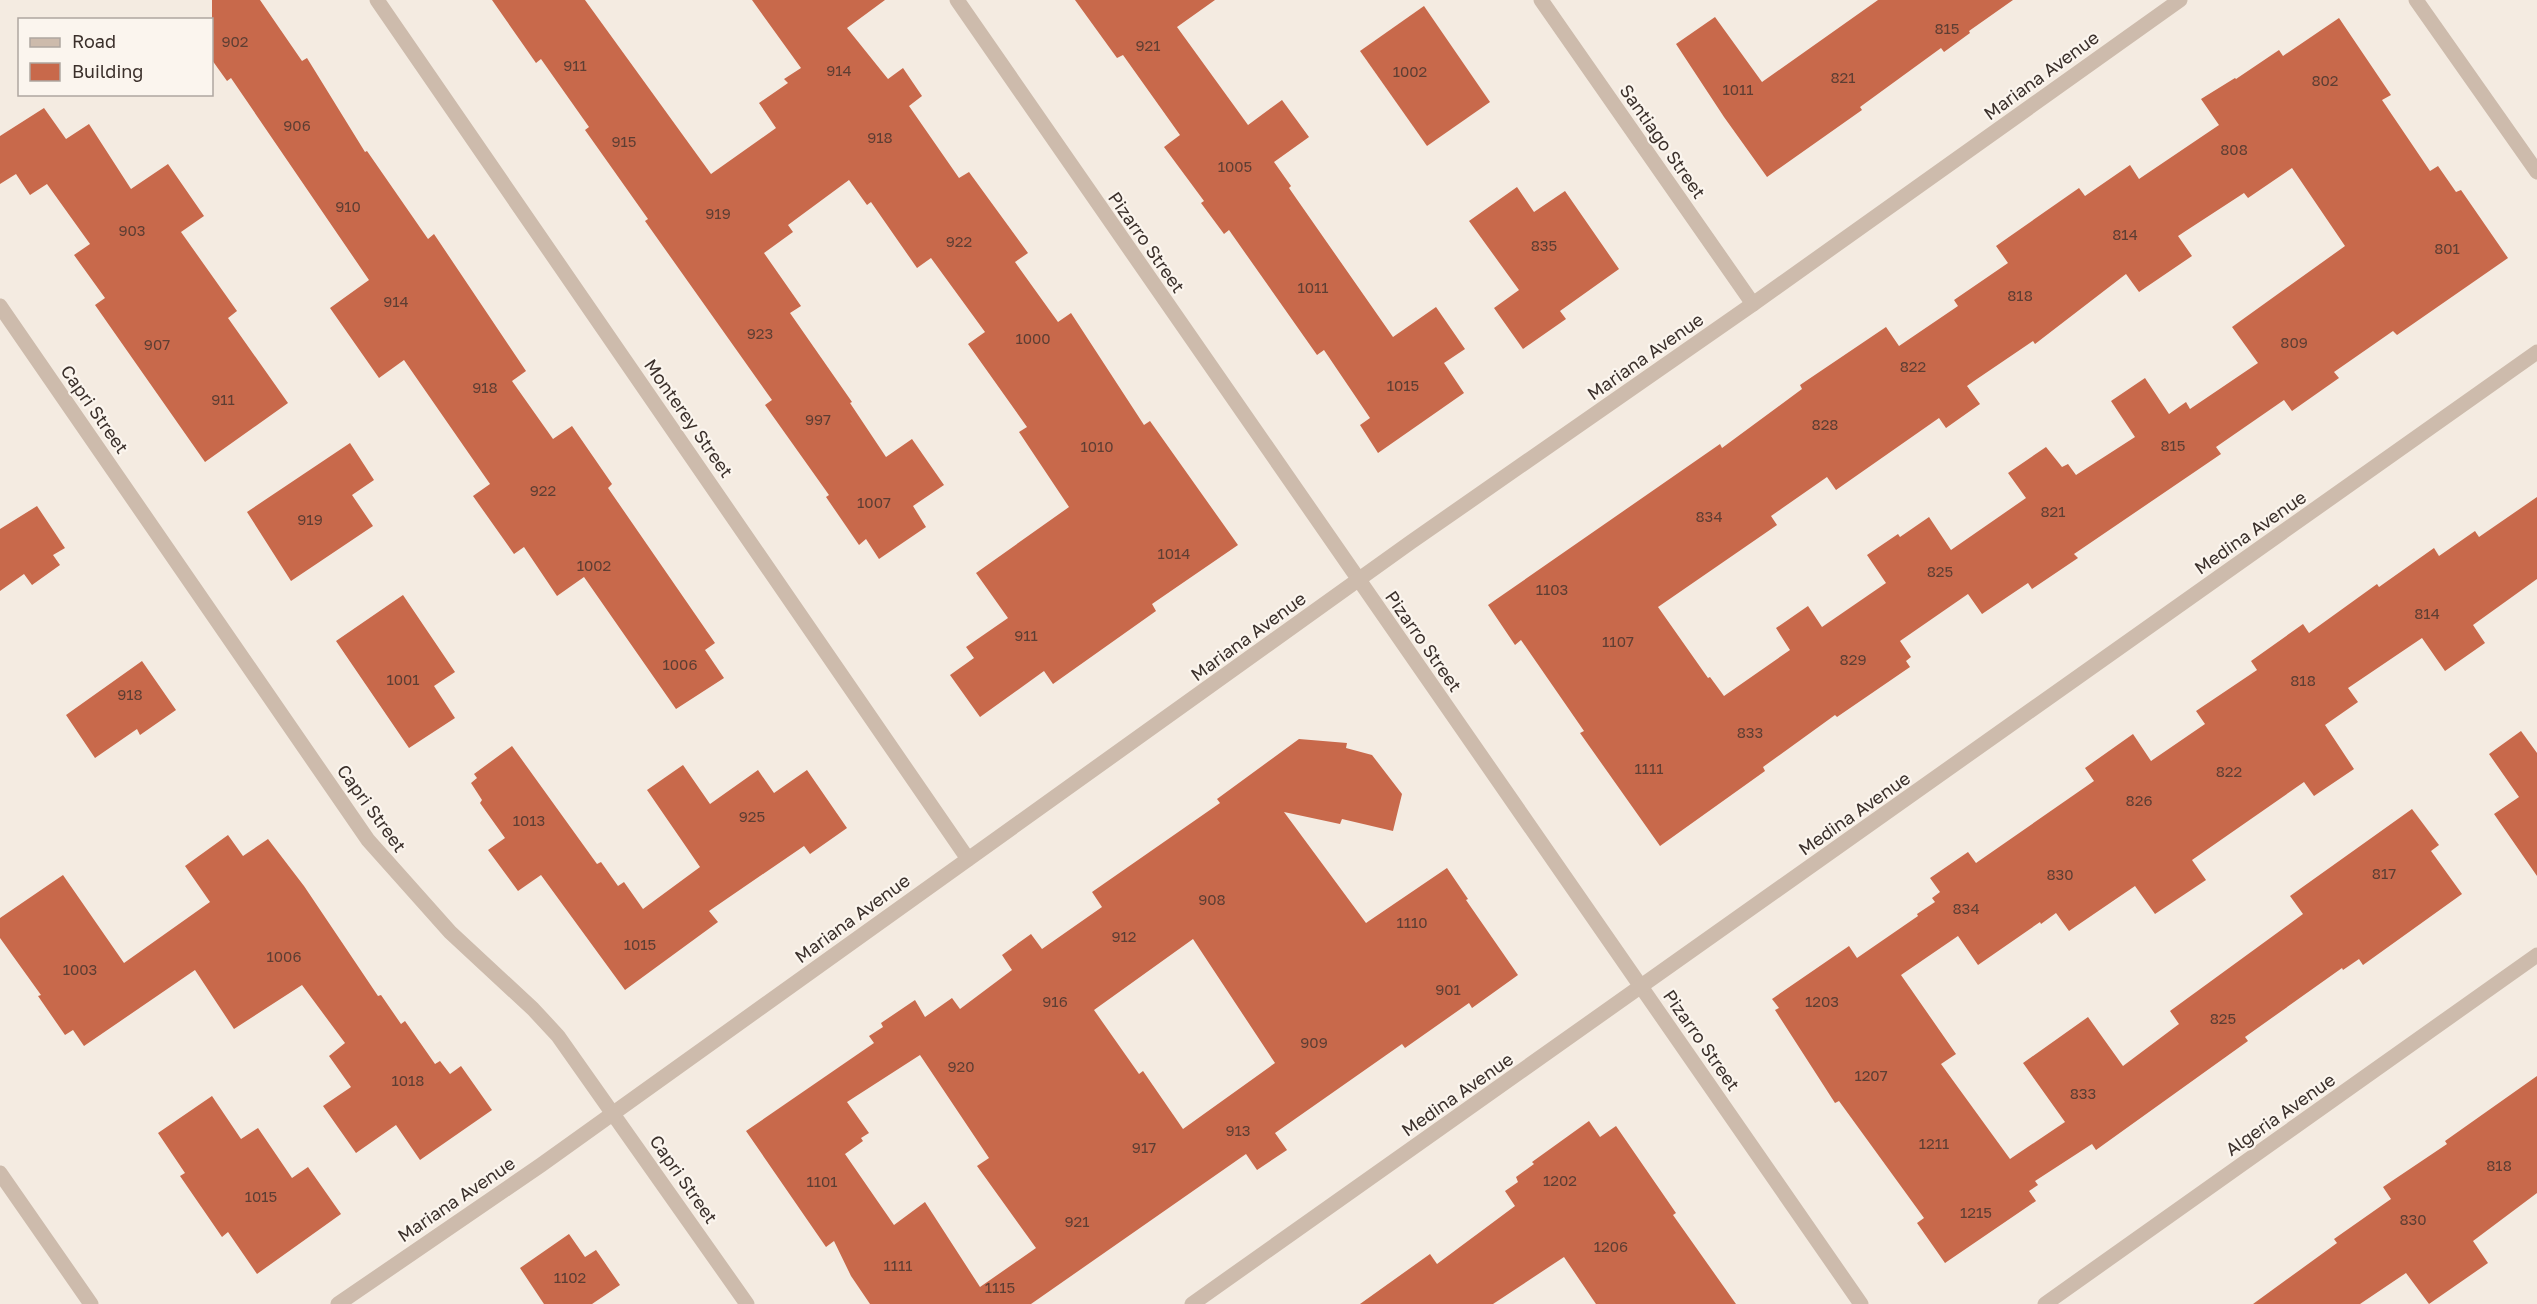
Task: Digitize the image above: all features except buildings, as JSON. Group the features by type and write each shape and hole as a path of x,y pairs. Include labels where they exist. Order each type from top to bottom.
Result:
{"street":[{"name":"Monterey Street","path":"377,0 968,859"},
{"name":"Pizarro Street","path":"957,0 1861,1304"},
{"name":"Santiago Street","path":"1542,0 1753,304"},
{"name":"Mariana Avenue","path":"338,1304 613,1113 1358,581 2180,0"},
{"path":"2416,0 2537,172"},
{"name":"Capri Street","path":"0,306 368,840 450,932 533,1009 558,1036 747,1304"},
{"name":"Medina Avenue","path":"1191,1304 2537,352"},
{"name":"Algeria Avenue","path":"2045,1304 2537,955"},
{"path":"0,1173 91,1304"}]}
